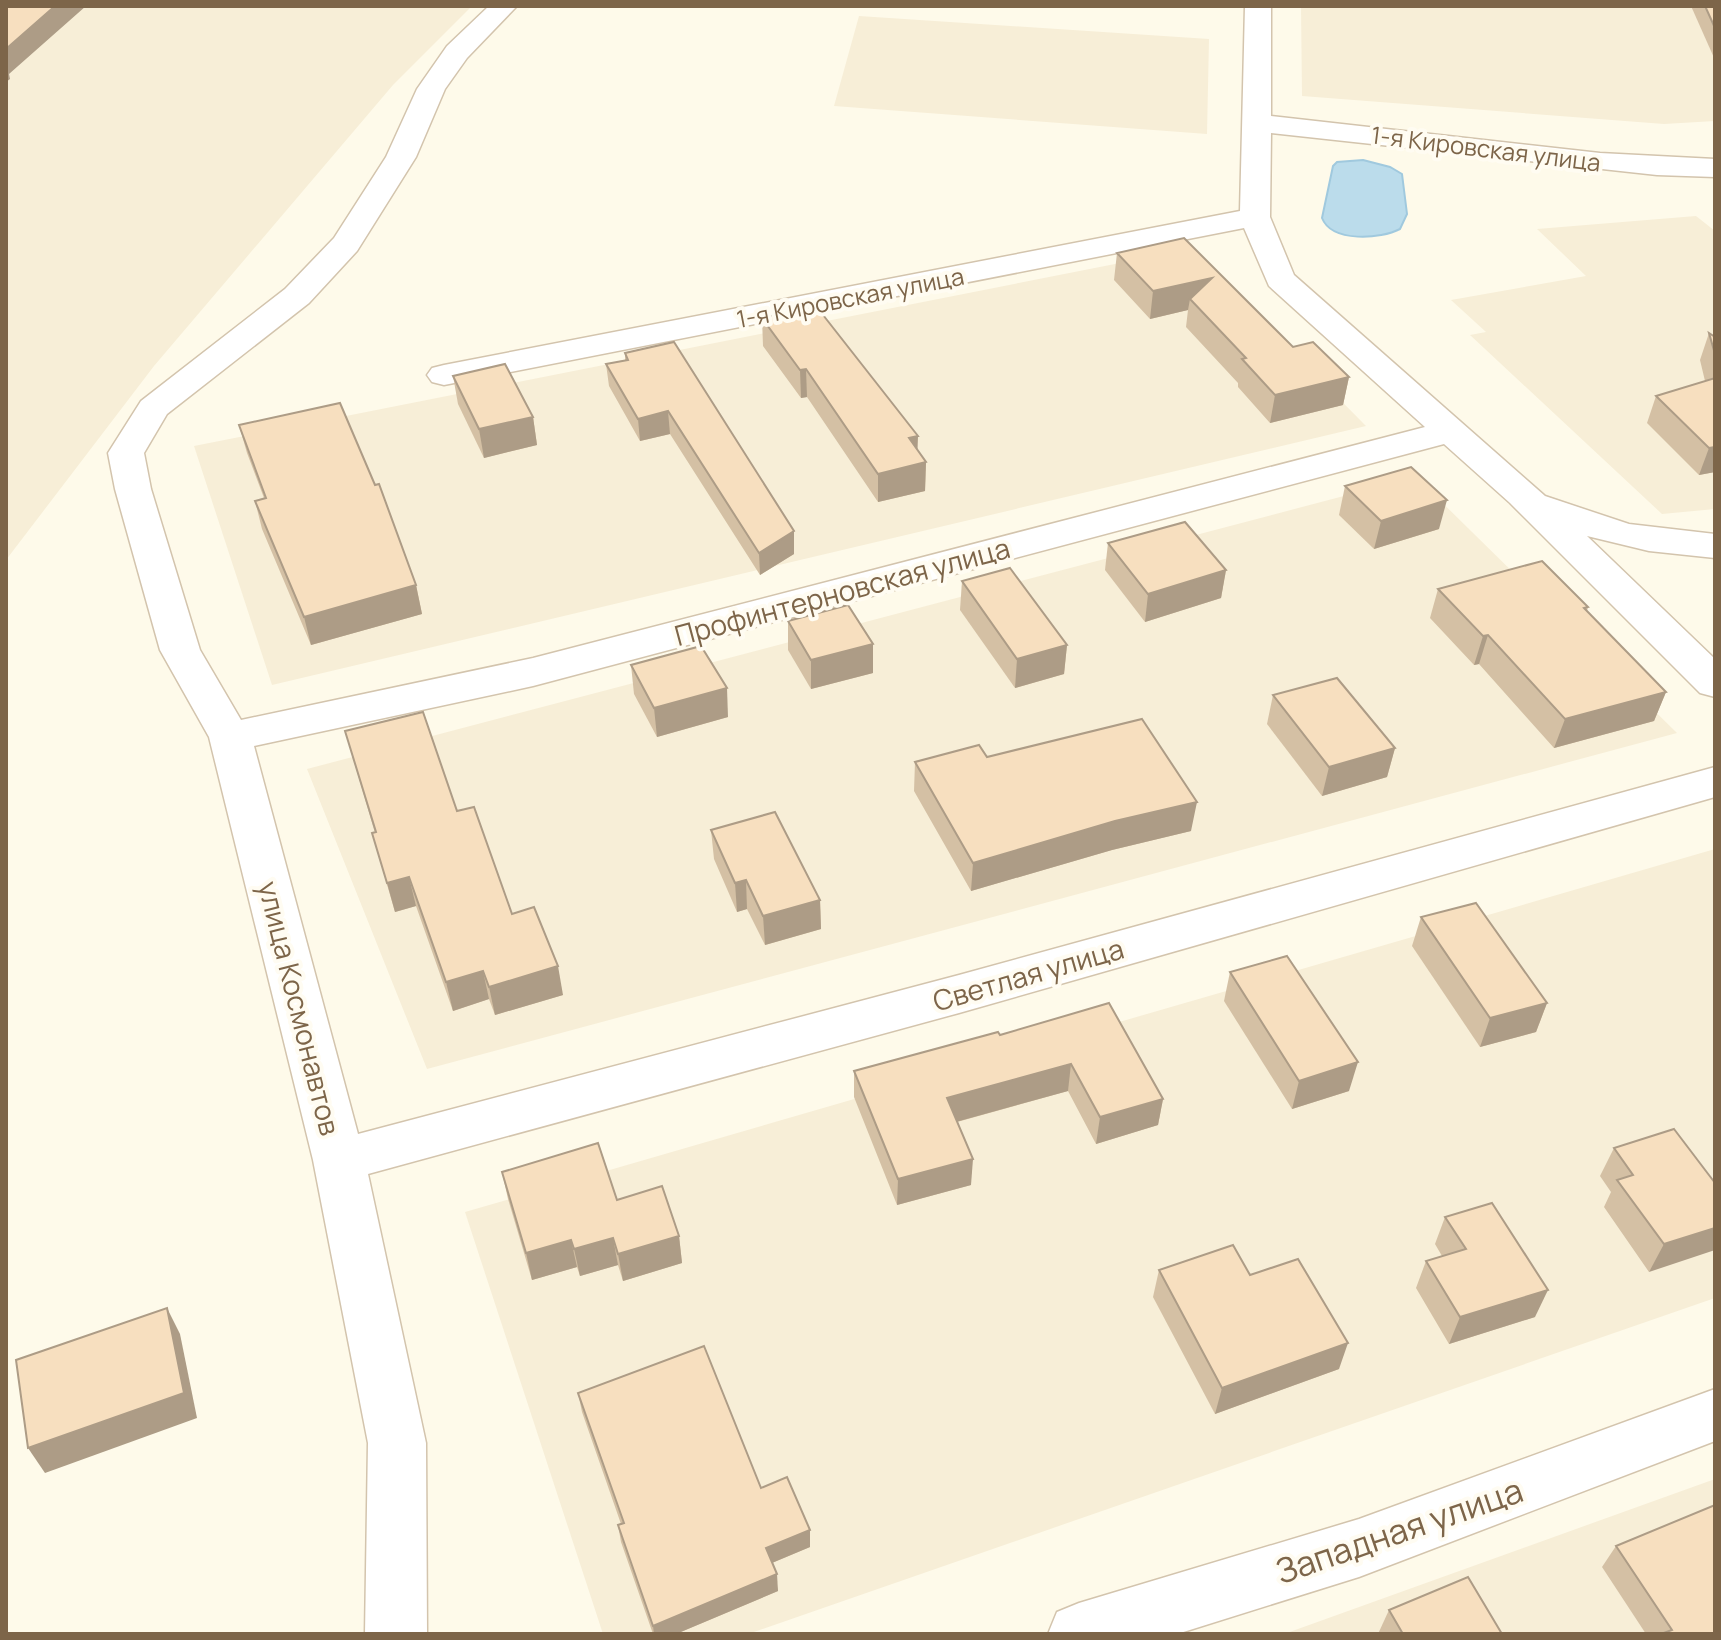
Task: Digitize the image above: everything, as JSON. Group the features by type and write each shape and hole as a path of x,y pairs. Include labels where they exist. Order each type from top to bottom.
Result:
{"street":[{"name":"улица Космонавтов","path":"396,1634 397,1443 339,1160 230,737 180,650 133,489 126,453 153,408 297,296 346,244 401,157 431,89 457,52 504,6"},
{"path":"1258,6 1255,217 1280,279 1523,495 1715,683"},
{"name":"1-я Кировская улица","path":"1257,123 1338,129 1575,161 1645,167 1715,168"},
{"name":"1-я Кировская улица","path":"444,375 1255,217"},
{"name":"Профинтерновская улица","path":"230,737 533,672 1451,431"},
{"path":"1523,495 1591,527 1661,543 1715,546"},
{"name":"Светлая улица","path":"339,1160 959,994 1715,782"},
{"name":"Западная улица","path":"1079,1634 1359,1548 1715,1415"}],"shaded area":[{"path":"6,6 472,6 393,85 154,366 6,560"},
{"path":"1301,6 1715,6 1715,121 1664,124 1302,96"},
{"path":"859,16 1209,39 1207,134 834,106"},
{"path":"1696,216 1715,231 1715,509 1662,514 1470,335 1486,332 1451,300 1586,276 1537,229"},
{"path":"1191,249 1366,426 272,685 194,446"},
{"path":"1416,477 1677,733 427,1069 307,769"},
{"path":"1715,849 1715,1298 748,1634 603,1634 465,1212"},
{"path":"1715,1479 1715,1634 1284,1634"}],"water":[{"path":"1363,160 1390,167 1402,174 1407,214 1400,229 1358,237 1336,232 1322,218 1333,166 1337,162"}],"building":[{"path":"6,6 55,6 6,49"},
{"path":"1705,6 1715,6 1715,28"},
{"path":"1184,238 1293,347 1313,342 1349,377 1275,395 1242,359 1246,358 1190,299 1212,278 1153,291 1117,253"},
{"path":"816,306 918,436 909,438 926,462 878,474 806,369 800,370 762,318"},
{"path":"1709,333 1715,337 1715,354"},
{"path":"674,342 794,531 759,553 668,411 638,419 606,364 628,360 625,353"},
{"path":"505,364 533,417 479,429 453,376"},
{"path":"1715,378 1715,447 1709,448 1656,396"},
{"path":"340,403 375,485 379,484 416,585 304,617 255,501 266,498 239,425"},
{"path":"1411,467 1447,500 1381,521 1345,486"},
{"path":"1185,522 1226,570 1148,594 1108,543"},
{"path":"1542,561 1666,692 1565,719 1488,635 1483,636 1438,589"},
{"path":"1010,568 1067,645 1017,659 962,581"},
{"path":"848,605 873,644 811,660 788,621"},
{"path":"701,646 727,688 654,708 631,665"},
{"path":"1337,678 1395,748 1329,767 1273,695"},
{"path":"423,712 457,811 474,807 512,914 534,907 558,966 489,987 483,971 446,982 409,877 387,883 372,833 376,832 345,731"},
{"path":"1142,719 1197,802 1115,821 973,863 915,762 979,745 987,757"},
{"path":"775,812 820,900 763,916 746,880 735,883 711,830"},
{"path":"1476,903 1547,1003 1490,1018 1421,917"},
{"path":"1287,956 1358,1062 1299,1081 1230,972"},
{"path":"1109,1003 1163,1099 1100,1117 1071,1064 947,1098 973,1159 898,1179 854,1071 998,1032 1000,1035"},
{"path":"1674,1129 1715,1183 1715,1228 1664,1244 1617,1180 1633,1175 1614,1148"},
{"path":"598,1143 617,1200 662,1186 679,1236 618,1254 613,1238 574,1249 571,1240 526,1253 502,1172"},
{"path":"1492,1203 1548,1290 1460,1317 1426,1261 1466,1249 1445,1217"},
{"path":"1233,1245 1250,1275 1298,1259 1348,1343 1222,1388 1159,1270"},
{"path":"167,1308 184,1393 28,1448 16,1360"},
{"path":"704,1346 761,1488 787,1477 810,1530 766,1548 777,1574 653,1626 618,1525 624,1523 578,1393"},
{"path":"1715,1505 1715,1634 1661,1634 1672,1630 1616,1546"},
{"path":"1468,1577 1502,1634 1403,1634 1389,1610"}]}
